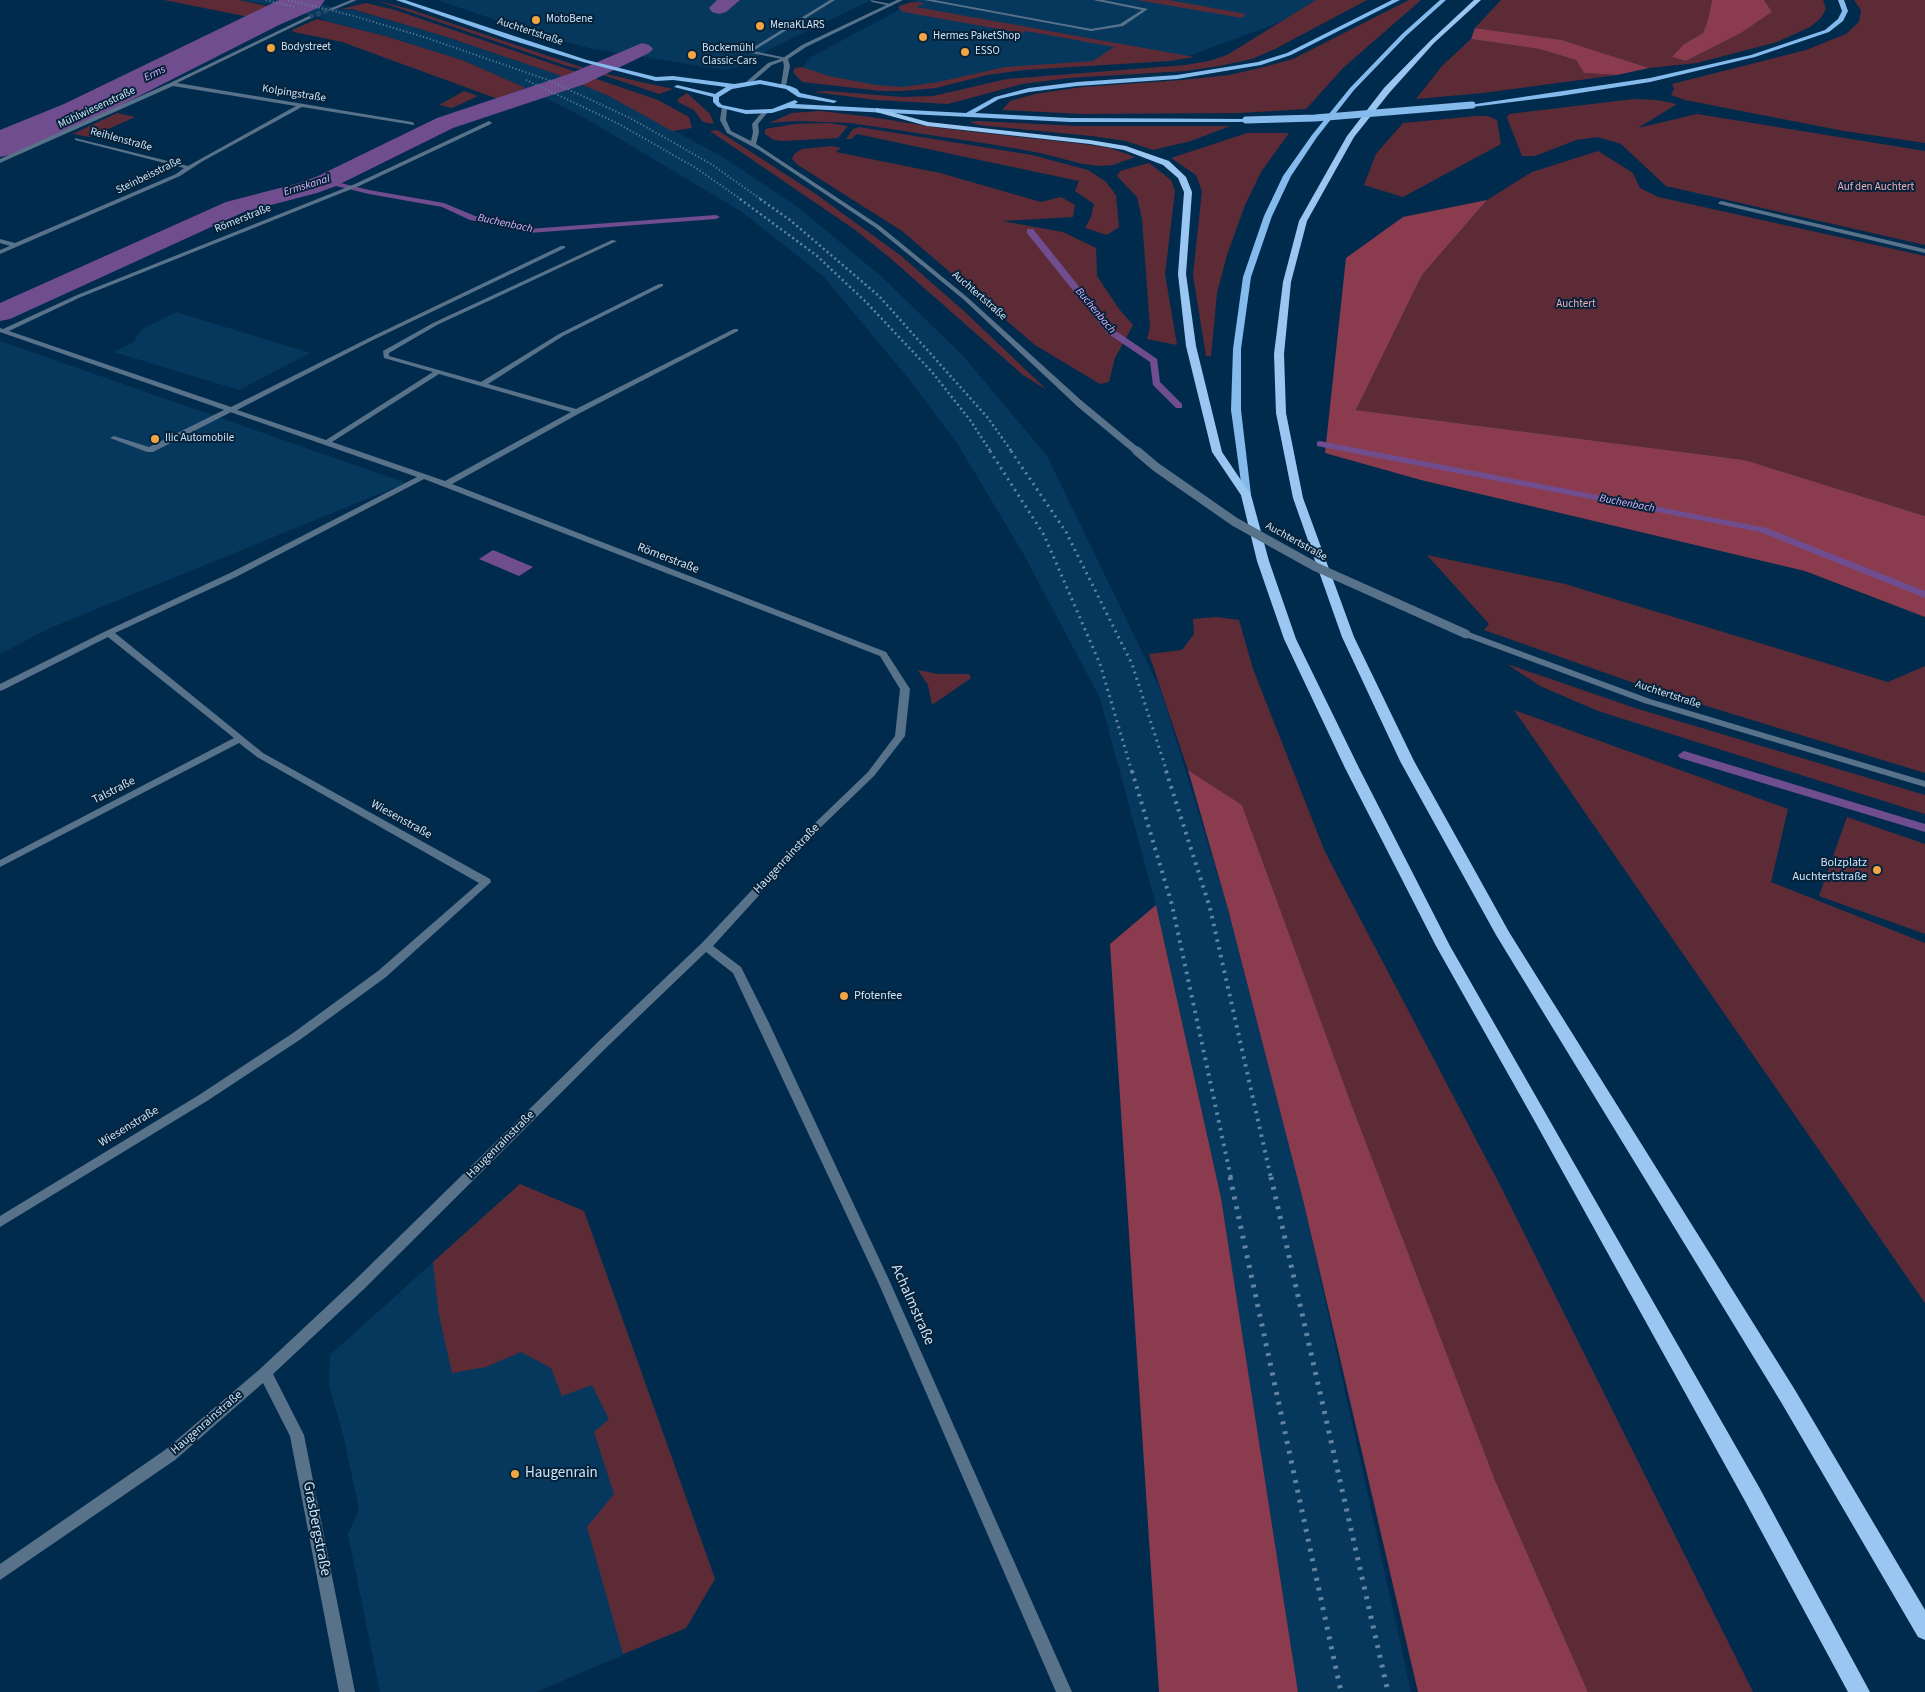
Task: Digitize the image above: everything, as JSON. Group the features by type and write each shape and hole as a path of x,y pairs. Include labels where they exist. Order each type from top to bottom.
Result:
{"highway":[{"path":"1478,0 1432,42 1387,90 1351,136 1303,221 1287,282 1279,354 1281,413 1298,498 1348,637 1407,761 1503,935 1788,1396 1925,1630"},
{"path":"876,109 927,124 1090,142 1126,148 1166,163 1182,177 1188,192 1182,274 1191,346 1218,452 1246,495 1263,561 1290,639 1352,768 1443,946 1747,1485 1859,1692"}],"main road":[{"name":"Auchtertstraße","path":"399,0 510,38 585,61 656,79 665,84 716,96"},
{"path":"1246,495 1236,410 1237,349 1247,278 1268,216 1287,176 1319,129 1352,89 1404,35 1443,0"},
{"path":"788,106 1070,120 1246,120 1325,117 1472,105 1650,80 1753,56 1827,31 1841,20 1845,11 1841,0"},
{"path":"967,115 997,98 1029,90 1078,84 1177,77 1259,64 1289,54 1394,1"},
{"name":"Auchtertstraße","path":"656,79 674,78 733,86"},
{"path":"798,95 797,100 788,106 766,112 746,112 724,108 716,102 716,96 721,90 748,83 767,83 784,85 794,90 798,95 856,103 876,109"}],"street":[{"path":"331,9 355,0"},
{"path":"785,59 749,52 833,0"},
{"path":"748,83 770,64 785,59 804,46 902,0"},
{"path":"926,0 936,0 1091,30 1120,25 1146,9 1095,0"},
{"path":"872,1 890,5"},
{"name":"Mühlwiesenstraße","path":"0,161 172,84 309,17"},
{"path":"784,85 787,66 785,59"},
{"name":"Kolpingstraße","path":"172,84 412,124"},
{"name":"Steinbeisstraße","path":"0,252 126,198 189,168 301,106"},
{"name":"Auchtertstraße","path":"724,108 723,120 729,132 753,144 878,227 965,298 1080,404 1156,467 1235,522 1316,567 1466,634 1648,701 1925,784"},
{"path":"753,144 756,132 755,124 766,112"},
{"name":"Römerstraße","path":"2,331 79,296 357,185 489,123"},
{"name":"Reihlenstraße","path":"76,139 189,168"},
{"path":"1721,203 1925,251"},
{"path":"0,241 15,245"},
{"path":"577,411 386,357 385,352 435,324 614,242"},
{"path":"114,438 150,450 371,339 563,247"},
{"path":"482,384 561,335 661,285"},
{"path":"446,484 577,411 736,330"},
{"name":"Römerstraße","path":"2,331 446,484 883,654"},
{"path":"326,443 438,372"},
{"path":"0,688 109,633 233,575 424,476"},
{"name":"Wiesenstraße","path":"0,1222 214,1091 313,1025 382,974 429,930 486,882 354,810 260,755 109,633"},
{"name":"Haugenrainstraße","path":"0,1573 170,1455 265,1373 359,1285 605,1042 706,946 819,824 872,774 900,736 905,689 883,654"},
{"name":"Talstraße","path":"0,864 240,739"},
{"name":"Achalmstraße","path":"706,946 738,970 884,1282 1064,1692"},
{"name":"Grasbergstraße","path":"265,1373 297,1435 347,1692"}],"shaded area":[{"path":"239,0 304,0 345,10 351,9 444,36 556,74 609,96 721,156 799,208 882,277 964,357 1047,456 1161,691 1228,909 1303,1200 1411,1692 1298,1692 1221,1198 1156,905 1100,698 1023,553 957,443 909,379 824,277 742,212 585,118 526,88 462,60 385,36 323,20 322,18 261,3"},
{"path":"437,0 871,0 772,48 741,66 726,70 593,49 543,36"},
{"path":"918,0 1316,0 1283,21 1175,61 1008,69 901,89 798,74 811,57"},
{"path":"1712,0 1764,0 1772,12 1741,33 1686,61 1672,57 1684,44 1703,33"},
{"path":"1475,28 1562,40 1649,68 1617,75 1584,73 1576,60 1539,49 1471,39"},
{"path":"1487,200 1422,275 1356,410 1745,460 1925,516 1925,617 1805,571 1421,480 1325,453 1346,258 1403,217"},
{"path":"176,312 310,353 239,390 114,352 134,342 141,330"},
{"path":"0,341 406,483 50,628 0,654"},
{"path":"493,550 533,567 519,576 479,559"},
{"path":"1188,770 1242,805 1352,1106 1495,1480 1588,1692 1418,1692 1303,1200 1228,909"},
{"path":"1156,905 1221,1198 1298,1692 1159,1692 1110,944"},
{"name":"Haugenrain","path":"520,1184 584,1211 715,1579 686,1628 536,1692 380,1692 348,1534 359,1510 344,1438 329,1385 330,1355"}],"green space":[{"path":"164,0 239,0 272,7 249,17"},
{"path":"375,0 409,9 584,68 567,66"},
{"path":"1137,0 1169,0 1246,14 1242,18"},
{"path":"1316,0 1367,0 1275,49 1252,59 1219,66 1185,71 1069,78 1022,84 948,104 876,100 814,92 827,91 902,97 933,96 1007,79 1185,65 1209,61 1227,55"},
{"path":"1409,0 1421,0 1343,68 1306,109 1240,113 1083,114 1002,110 1010,101 1035,94 1082,87 1229,75 1264,67 1293,59"},
{"path":"1501,0 1712,0 1703,33 1684,44 1673,57 1686,61 1741,33 1772,12 1764,0 1823,0 1826,9 1821,18 1810,27 1777,42 1697,63 1649,68 1562,40 1475,28"},
{"path":"1854,0 1925,0 1925,143 1844,131 1685,100 1671,95 1674,89 1672,84 1806,50 1846,34 1859,22 1861,10"},
{"path":"912,2 925,3 916,7 1194,57 1169,61 1024,70 987,75 936,88 902,91 881,91 802,82 793,72 795,68 802,67 829,76 876,85 903,87 938,82 1005,67 1093,61 1114,47 1026,31 1010,41 1004,40 1015,32 904,12 899,9 899,6"},
{"path":"366,3 395,10 658,100 689,117 692,128 672,131 609,96 556,74 444,36 352,9 341,9"},
{"path":"317,19 385,36 462,60 526,88 498,99 342,42 292,30"},
{"path":"1471,39 1539,49 1576,60 1584,73 1617,75 1483,93 1416,99 1442,66"},
{"path":"600,74 673,89 659,94"},
{"path":"464,91 478,96 452,108 439,105"},
{"path":"687,93 710,114 714,124 703,122 694,110 678,102 678,99"},
{"name":"Auf den Auchtert","path":"1634,99 1657,100 1677,104 1638,128 1697,114 1925,151 1925,245 1666,186 1621,144 1598,137 1576,140 1535,156 1522,156 1507,118 1509,114"},
{"path":"821,111 939,128 1083,144 1110,148 1135,157 1113,165 1100,166 996,145 851,123 796,121 769,123 792,113"},
{"path":"117,113 135,117 90,137 73,134"},
{"path":"1488,116 1497,120 1501,144 1403,197 1364,185 1376,154 1403,123"},
{"path":"970,122 1077,126 1230,126 1191,141 1153,150 1126,141 978,125"},
{"path":"828,123 848,126 838,138 783,141 774,140 765,134 765,129 795,124"},
{"path":"859,127 1032,155 1088,170 1106,182 1116,195 1119,227 1107,235 1085,228 1091,217 1094,204 1075,191 1079,181 857,134 851,139 846,139 853,129"},
{"path":"717,130 813,192 900,255 965,312 1047,390 1023,375 889,257 854,229 710,131"},
{"path":"1247,133 1289,133 1261,172 1245,205 1227,255 1217,293 1211,356 1206,356 1193,275 1202,191 1196,175 1171,158"},
{"path":"832,146 841,148 836,152 940,173 1041,202 1061,197 1075,205 1073,217 1002,221 1063,232 1096,248 1097,276 1119,309 1133,325 1115,358 1109,382 1100,384 1035,345 902,231 798,165 792,159 794,154 802,149"},
{"name":"Auchtert","path":"1598,151 1633,173 1640,188 1658,197 1925,256 1925,516 1745,460 1356,410 1422,275 1487,200 1532,172"},
{"path":"1149,163 1171,180 1175,191 1165,274 1177,345 1147,339 1150,327 1142,219 1137,197 1117,176 1120,171"},
{"path":"1427,555 1565,584 1888,682 1925,666 1925,773 1651,689 1484,630 1489,624"},
{"path":"1216,617 1239,620 1253,669 1325,852 1501,1187 1753,1692 1588,1692 1495,1480 1352,1106 1242,805 1188,770 1149,654 1182,650 1194,634 1193,619"},
{"path":"1507,664 1635,708 1925,795 1925,814 1598,711 1540,686"},
{"path":"918,670 938,674 969,674 971,678 932,705 928,685"},
{"path":"1514,710 1788,809 1771,882 1925,943 1925,1303"},
{"name":"Bolzplatz Auchtertstraße","path":"1847,817 1925,844 1925,934 1819,896"},
{"path":"520,1184 584,1211 715,1579 686,1628 623,1654 587,1527 614,1494 594,1432 609,1419 592,1385 562,1396 551,1368 521,1352 486,1367 452,1373 439,1315 433,1262"}],"waterway":[{"name":"Erms","path":"0,145 78,112 267,18 308,0"},
{"name":"Ermskanal","path":"719,8 730,0"},
{"name":"Ermskanal","path":"0,313 235,207 308,188 327,181 445,123 577,79 642,49"},
{"name":"Buchenbach","path":"327,181 369,192 444,205 473,218 529,231 716,217"},
{"name":"Buchenbach","path":"1030,231 1110,331 1154,361 1156,383 1179,406"},
{"name":"Buchenbach","path":"1320,444 1763,530 1925,595"},
{"path":"1684,755 1925,828"}],"tunnel":[{"path":"309,17 331,9"}],"railway":[{"path":"266,0 295,7"},
{"path":"288,0 354,16 424,37 548,80 630,118 711,164 762,200"},
{"path":"526,80 619,124 696,168 742,200"},
{"path":"740,199 816,255 866,302 932,372 970,420 991,452"},
{"path":"760,199 790,220 879,296 988,418 1012,452"},
{"path":"990,451 1044,535 1100,664 1132,772"},
{"path":"1011,451 1066,532 1132,664 1167,772"},
{"path":"1132,771 1172,905 1231,1178"},
{"path":"1166,771 1210,908 1271,1178"},
{"path":"1230,1177 1341,1692"},
{"path":"1271,1177 1388,1692"}],"place":[{"name":"MotoBene","path":"536,20"},
{"name":"MenaKLARS","path":"760,26"},
{"name":"Hermes PaketShop","path":"923,37"},
{"name":"Bodystreet","path":"271,48"},
{"name":"ESSO","path":"965,52"},
{"name":"Bockemühl Classic-Cars","path":"692,55"},
{"name":"Ilic Automobile","path":"155,439"},
{"name":"Bolzplatz Auchtertstraße","path":"1877,870"},
{"name":"Pfotenfee","path":"844,996"},
{"name":"Haugenrain","path":"515,1474"}]}
